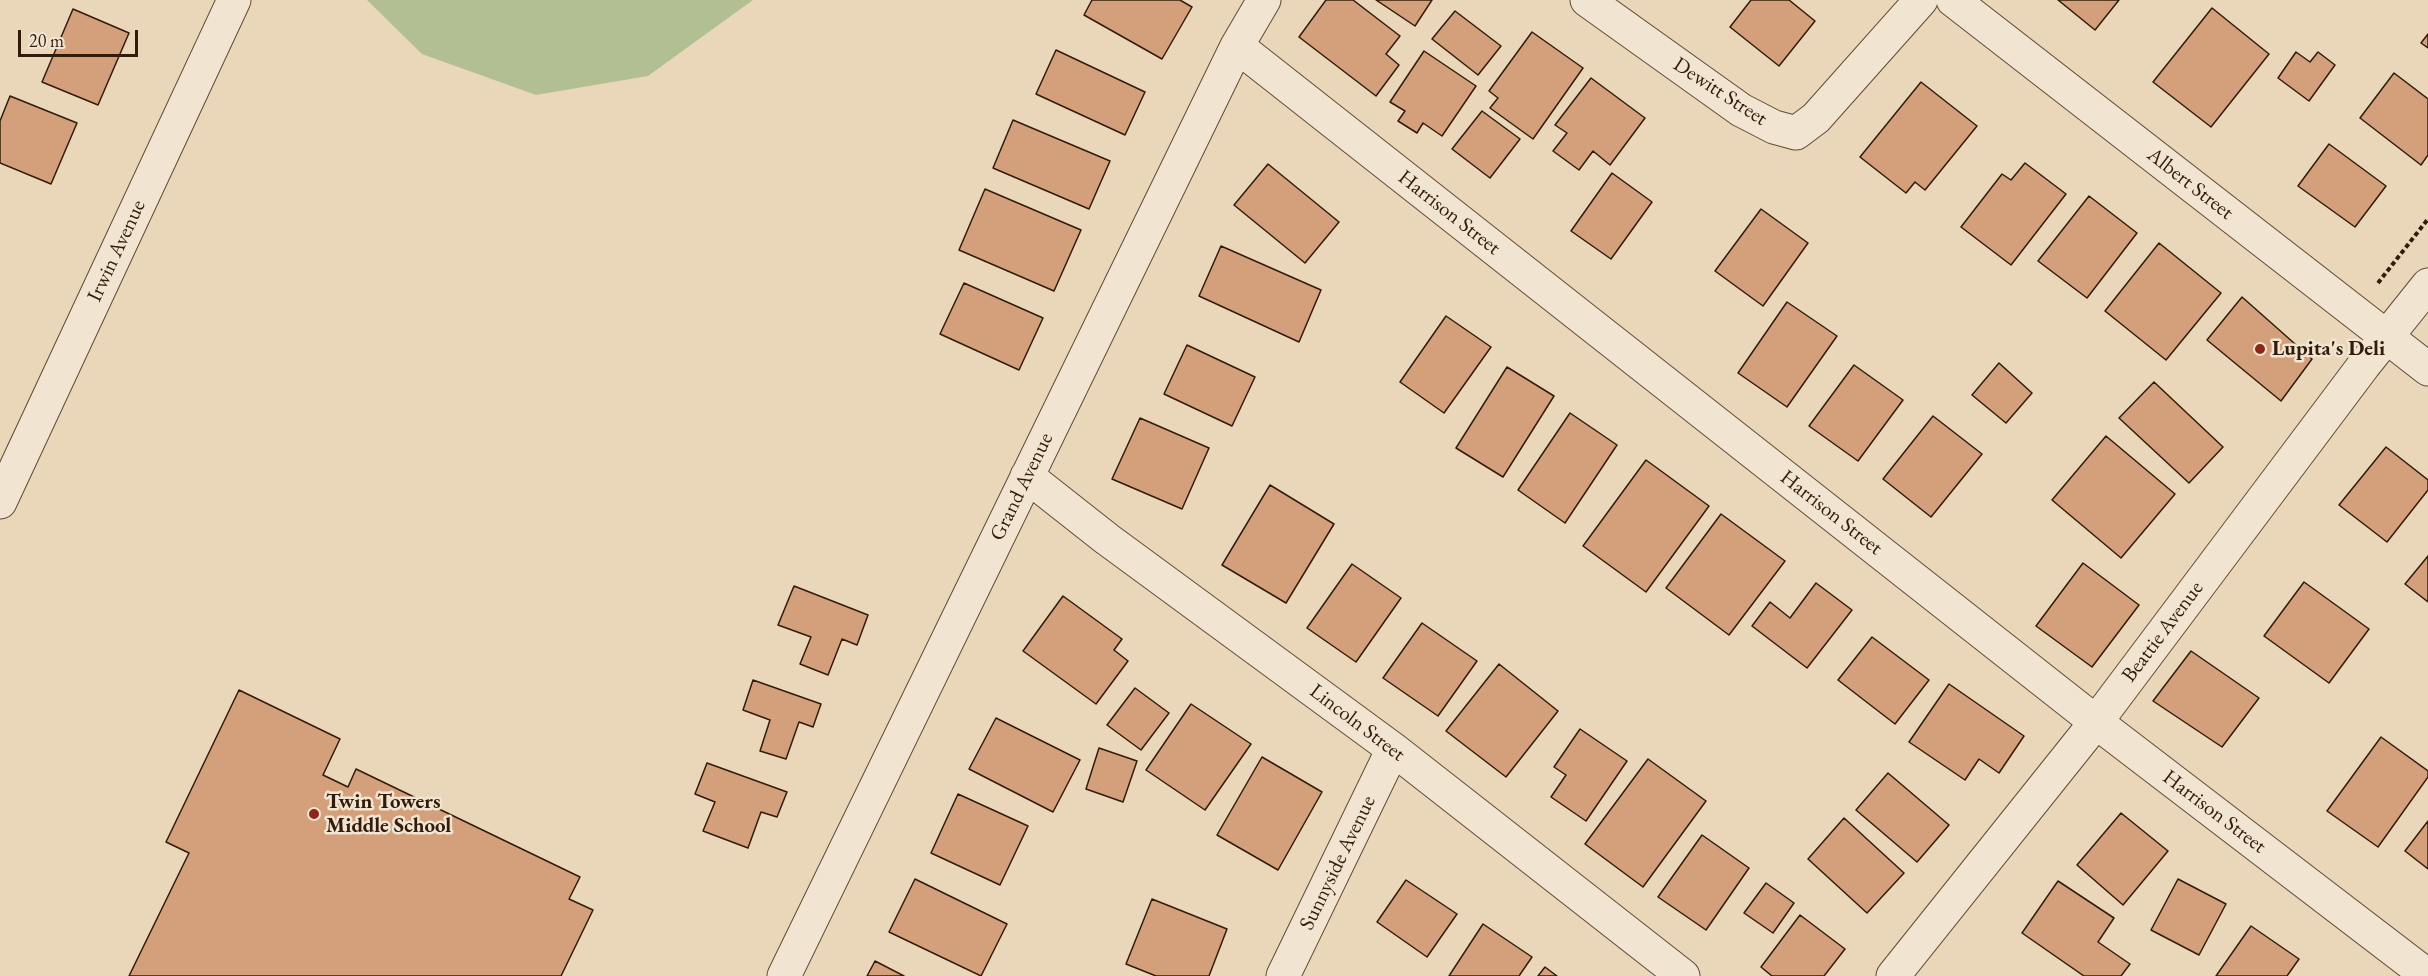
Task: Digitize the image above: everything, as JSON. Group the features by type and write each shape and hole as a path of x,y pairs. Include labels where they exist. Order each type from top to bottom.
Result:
{"street":[{"name":"Irwin Avenue","path":"0,502 234,0"},
{"name":"Grand Avenue","path":"783,976 1237,46 1264,0"},
{"name":"Dewitt Street","path":"1587,0 1741,110 1774,127 1796,133 1816,118 1921,0"},
{"name":"Albert Street","path":"1953,0 2428,369"},
{"name":"Harrison Street","path":"1237,46 2096,722 2428,975"},
{"name":"Beattie Avenue","path":"1893,976 2096,722 2386,337 2428,285"},
{"name":"Lincoln Street","path":"1027,476 1107,538 1393,749 1683,976"},
{"name":"Sunnyside Avenue","path":"1283,976 1393,749"}],"path":[{"path":"2377,284 2428,219"}],"green space":[{"path":"367,0 753,0 648,76 536,95 422,54"}],"building":[{"path":"1092,0 1180,0 1192,7 1162,59 1084,15"},
{"path":"1326,0 1353,0 1400,36 1386,54 1399,65 1376,96 1299,37"},
{"path":"1376,0 1432,0 1415,26"},
{"path":"1751,0 1789,0 1815,21 1779,66 1730,27"},
{"path":"2058,0 2119,0 2095,30"},
{"path":"2212,8 2269,54 2211,127 2153,82"},
{"path":"73,9 129,33 98,105 42,82"},
{"path":"1455,11 1501,46 1478,75 1432,39"},
{"path":"1532,32 1583,68 1533,139 1490,108 1498,98 1489,91"},
{"path":"2428,34 2428,48 2421,43"},
{"path":"1056,50 1145,92 1125,135 1036,94"},
{"path":"1424,51 1476,86 1442,136 1423,123 1417,133 1398,121 1405,111 1390,102"},
{"path":"2296,52 2310,62 2318,52 2335,65 2309,101 2278,78"},
{"path":"2394,73 2428,99 2428,155 2421,165 2360,118"},
{"path":"1591,78 1645,118 1610,165 1593,151 1579,170 1553,151 1567,133 1555,125"},
{"path":"1921,82 1977,126 1925,190 1915,182 1906,193 1860,157"},
{"path":"10,96 77,123 51,184 0,163 0,121"},
{"path":"1482,111 1520,139 1490,178 1452,149"},
{"path":"1013,120 1110,161 1089,209 993,168"},
{"path":"2329,144 2386,186 2355,227 2298,186"},
{"path":"2025,163 2066,194 2011,265 1961,227 2002,174 2011,180"},
{"path":"1268,164 1339,222 1305,263 1234,205"},
{"path":"1612,173 1652,202 1611,259 1571,231"},
{"path":"985,189 1081,230 1054,291 959,250"},
{"path":"2089,196 2137,233 2087,298 2038,261"},
{"path":"1761,209 1808,243 1763,306 1715,271"},
{"path":"2159,243 2221,293 2166,360 2105,311"},
{"path":"1221,246 1321,290 1299,342 1199,296"},
{"path":"964,283 1043,318 1019,370 940,334"},
{"name":"Lupita's Deli","path":"2242,297 2312,359 2281,401 2207,340"},
{"path":"1787,302 1837,336 1787,407 1738,373"},
{"path":"1446,316 1491,347 1444,413 1400,382"},
{"path":"1187,345 1255,377 1232,426 1164,394"},
{"path":"1999,363 2032,393 2006,423 1972,395"},
{"path":"1854,365 1903,400 1858,461 1809,426"},
{"path":"1507,367 1554,396 1503,477 1456,448"},
{"path":"2154,382 2223,447 2189,483 2119,418"},
{"path":"1570,413 1617,445 1565,523 1518,490"},
{"path":"1933,416 1982,454 1931,517 1883,479"},
{"path":"1140,418 1209,448 1182,509 1112,479"},
{"path":"2106,436 2175,494 2121,558 2052,500"},
{"path":"2386,447 2428,480 2428,490 2387,542 2339,505"},
{"path":"1646,460 1709,506 1646,592 1583,546"},
{"path":"1270,485 1334,524 1286,603 1222,565"},
{"path":"1721,514 1785,561 1729,635 1666,588"},
{"path":"2428,556 2428,602 2405,584"},
{"path":"2083,563 2139,605 2092,667 2036,626"},
{"path":"1352,564 1401,598 1356,662 1307,628"},
{"path":"2304,582 2369,629 2329,683 2264,636"},
{"path":"1816,583 1852,610 1807,668 1752,626 1770,602 1790,618"},
{"path":"794,586 868,615 857,645 842,639 828,675 800,664 811,637 778,625"},
{"path":"1063,596 1122,639 1114,650 1128,661 1096,704 1023,651"},
{"path":"1422,623 1477,661 1438,716 1383,678"},
{"path":"1872,637 1929,680 1895,724 1838,680"},
{"path":"2191,651 2259,698 2222,747 2153,701"},
{"path":"1499,664 1558,711 1506,777 1446,731"},
{"path":"753,680 821,704 813,727 799,722 786,759 760,751 770,720 743,710"},
{"path":"1949,684 2024,736 1999,773 1979,759 1965,780 1909,742"},
{"path":"1135,688 1169,713 1141,750 1107,725"},
{"name":"Twin Towers Middle School","path":"239,690 340,739 323,775 348,787 356,769 580,877 569,899 593,910 561,976 129,976 189,853 166,842"},
{"path":"1191,704 1251,744 1205,810 1146,770"},
{"path":"996,718 1080,760 1053,812 969,769"},
{"path":"1580,729 1627,761 1586,821 1551,797 1566,775 1554,767"},
{"path":"2381,737 2428,771 2428,777 2378,847 2327,811"},
{"path":"1099,748 1137,761 1123,802 1086,789"},
{"path":"1262,757 1322,792 1278,870 1217,835"},
{"path":"1648,759 1706,801 1643,887 1585,844"},
{"path":"707,763 787,792 777,817 761,812 748,848 703,831 715,802 695,794"},
{"path":"1888,773 1949,825 1917,862 1856,810"},
{"path":"958,794 1028,826 1000,885 931,853"},
{"path":"2121,813 2168,851 2123,905 2077,865"},
{"path":"1844,818 1904,873 1867,913 1808,859"},
{"path":"2428,821 2428,869 2405,851"},
{"path":"1702,835 1749,868 1706,930 1658,897"},
{"path":"915,879 1007,924 981,976 889,932"},
{"path":"2178,879 2226,904 2199,955 2151,930"},
{"path":"1406,880 1457,914 1427,957 1377,922"},
{"path":"2058,881 2114,918 2098,942 2130,964 2121,976 2084,976 2022,933"},
{"path":"1766,883 1794,903 1773,933 1744,913"},
{"path":"1152,899 1227,929 1209,976 1156,976 1126,964"},
{"path":"1800,915 1845,949 1824,976 1772,976 1761,967"},
{"path":"1483,924 1532,957 1519,976 1449,976"},
{"path":"2251,926 2299,959 2287,976 2216,976"},
{"path":"875,961 904,976 867,976"},
{"path":"1545,967 1557,976 1538,976"}],"place":[{"name":"Lupita's Deli","path":"2260,349"},
{"name":"Twin Towers Middle School","path":"314,814"}]}
